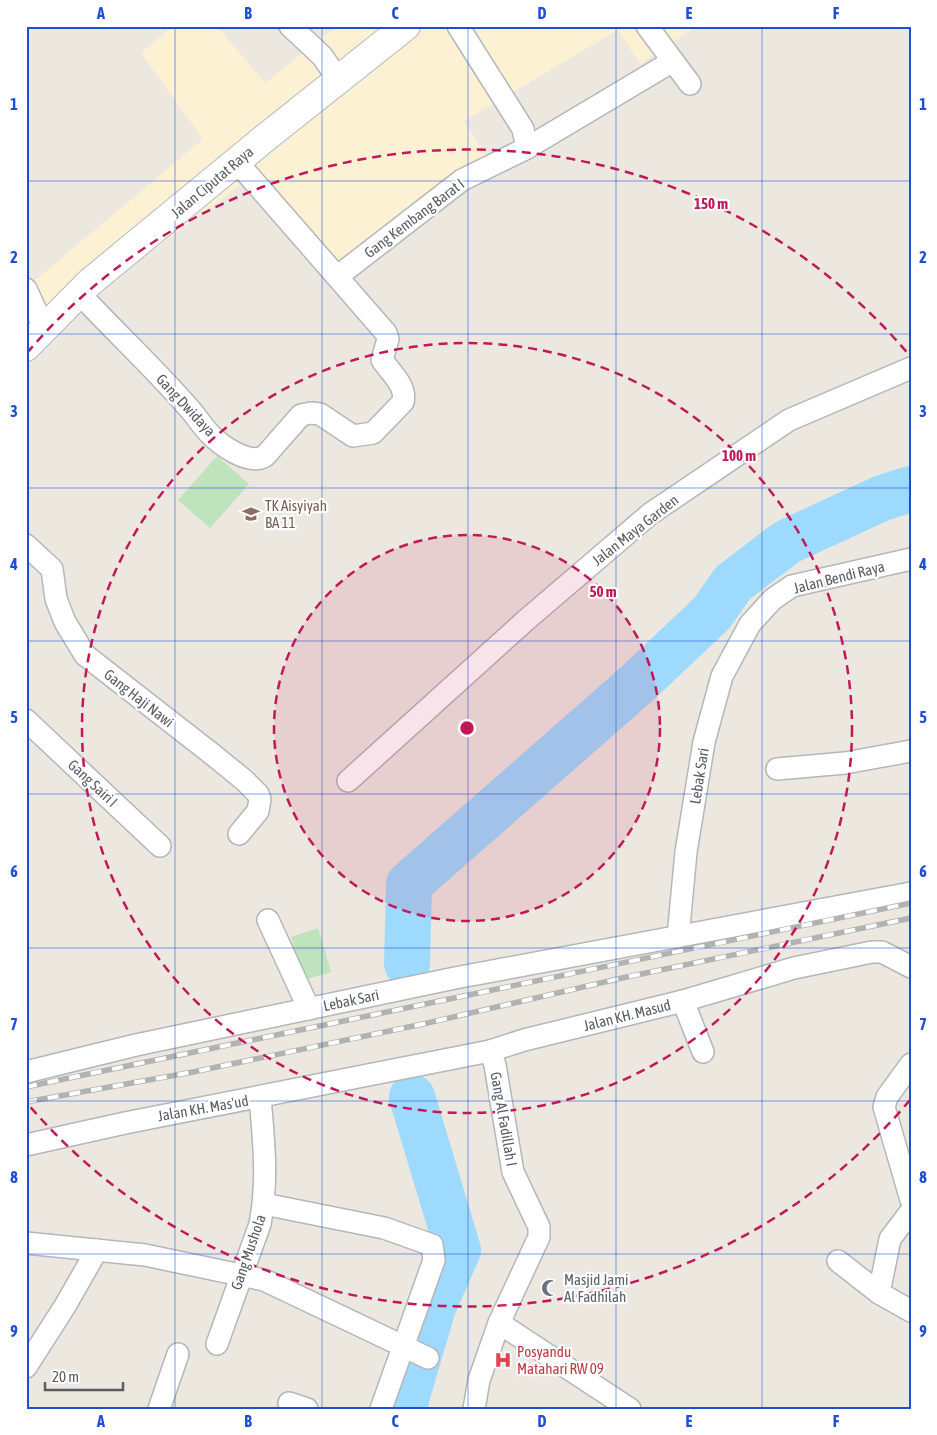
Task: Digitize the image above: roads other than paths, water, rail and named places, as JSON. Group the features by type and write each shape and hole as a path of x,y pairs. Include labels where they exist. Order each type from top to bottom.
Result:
{"main road":[{"name":"Jalan Ciputat Raya","path":"35,338 79,293 338,79 406,26"}],"street":[{"path":"290,26 322,56 338,79"},
{"path":"458,26 523,129 527,148"},
{"path":"647,26 690,84"},
{"name":"Gang Kembang Barat I","path":"338,276 462,180 527,148 673,62"},
{"path":"237,162 338,276"},
{"name":"Gang Dwidaya","path":"79,293 187,406 209,433 252,460 259,460 300,415 312,412 320,414 353,436 364,436 373,433 403,402 404,390 382,360 388,339 386,333 338,276"},
{"path":"26,289 35,338"},
{"name":"Jalan Maya Garden","path":"348,781 525,621 650,514 789,420 911,368"},
{"name":"Gang Haji Nawi","path":"26,545 52,569 56,599 65,622 85,655 212,754 258,794 260,799 258,811 239,834"},
{"name":"Jalan Bendi Raya","path":"750,624 773,599 792,586 911,559"},
{"name":"Lebak Sari","path":"678,937 686,852 704,742 722,676 750,624"},
{"name":"Gang Sairi I","path":"26,720 160,846"},
{"path":"777,770 845,763 911,751"},
{"name":"Lebak Sari","path":"26,1072 136,1045 455,978 911,893"},
{"path":"268,920 309,1009"},
{"name":"Jalan KH. Masud","path":"380,1071 490,1051 524,1040 683,1001 794,968 872,952 882,952 911,967"},
{"path":"683,1001 703,1052"},
{"name":"Gang Al Fadillah I","path":"474,1409 479,1380 499,1322 536,1246 539,1227 513,1172 495,1065 490,1051"},
{"path":"911,1064 887,1097 884,1107 911,1200"},
{"name":"Jalan KH. Mas'ud","path":"26,1145 125,1123 260,1098 380,1071"},
{"name":"Gang Mushola","path":"217,1344 260,1224 264,1204 266,1177 260,1098"},
{"path":"264,1204 384,1228 432,1245 434,1260 415,1352 381,1409"},
{"path":"879,1293 890,1239 911,1211"},
{"path":"26,1243 145,1255 264,1280 415,1352"},
{"path":"26,1367 65,1306 97,1250"},
{"path":"838,1261 879,1293 911,1311"},
{"path":"499,1322 630,1409"},
{"path":"159,1409 178,1354"}],"waterway":[{"path":"407,964 409,884 639,682 712,613 733,583 787,542 882,498 911,489"},
{"path":"405,1409 406,1399 433,1307 458,1250 412,1097"}],"railway":[{"path":"26,1087 911,903"},
{"path":"26,1102 193,1072 423,1024 622,978 911,918"}],"place":[{"name":"TK Aisyiyah BA 11","path":"251,514"},
{"name":"Masjid Jami Al Fadhilah","path":"550,1288"},
{"name":"Posyandu Matahari RW 09","path":"503,1360"}]}
